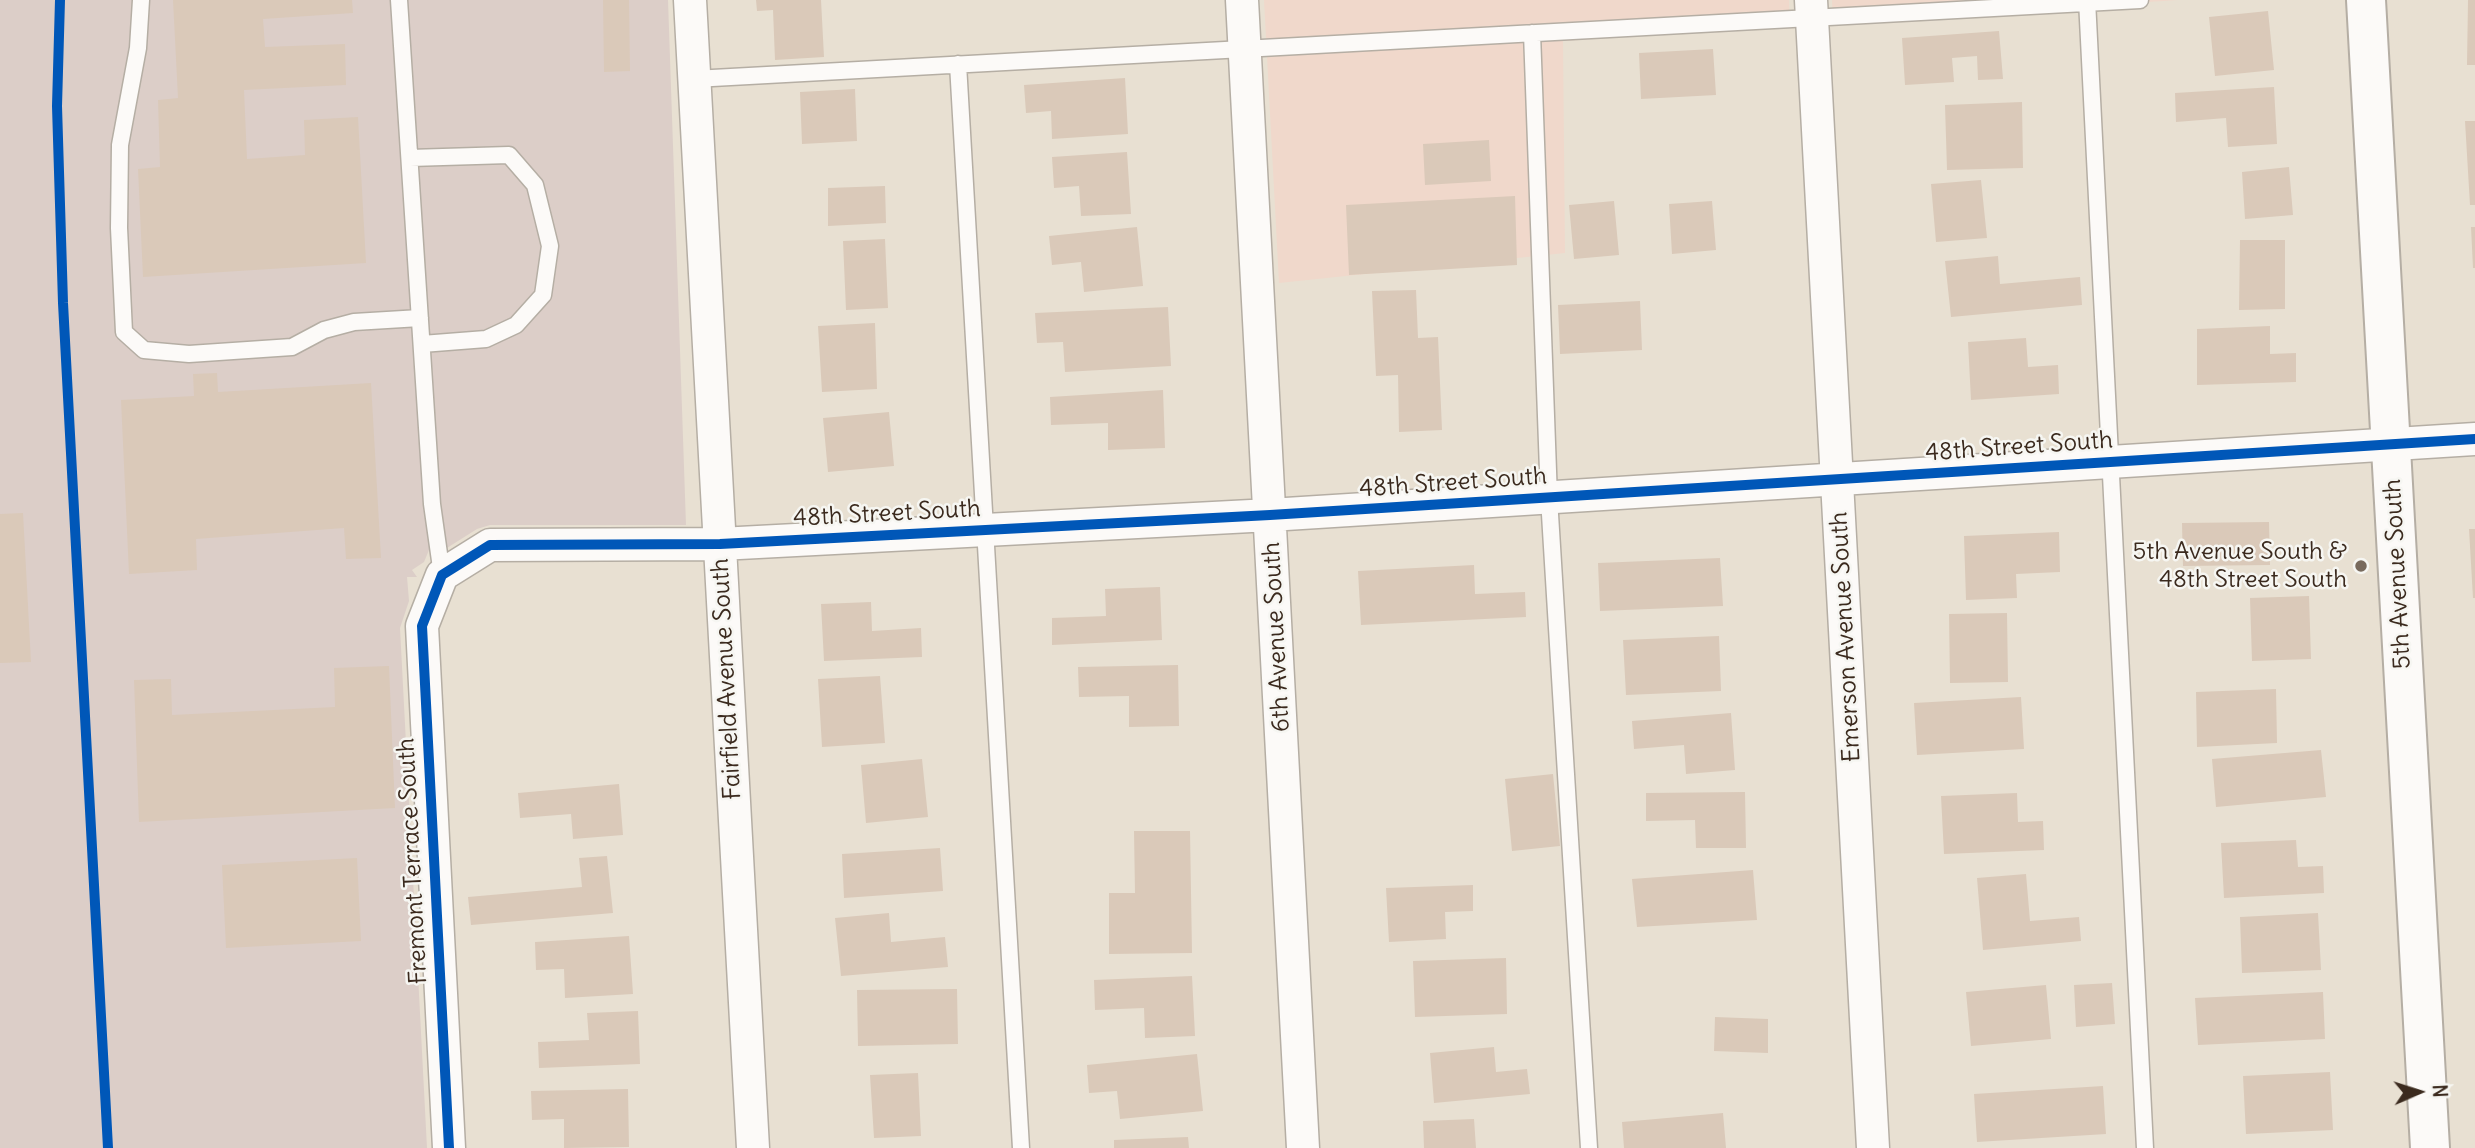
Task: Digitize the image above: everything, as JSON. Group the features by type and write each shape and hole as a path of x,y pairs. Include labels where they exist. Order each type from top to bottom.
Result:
{"street":[{"name":"Fairfield Avenue South","path":"690,0 753,1148"},
{"name":"6th Avenue South","path":"1242,0 1303,1148"},
{"name":"5th Avenue South","path":"2366,0 2430,1148"},
{"name":"Emerson Avenue South","path":"1812,10 1873,1148"},
{"name":"48th Street South","path":"442,575 490,545 720,544 1270,515 2475,439"},
{"name":"Fremont Terrace South","path":"442,575 422,626 449,1148"}],"lane":[{"path":"141,0 138,48 120,145 119,228 124,332 144,350 189,354 292,347 324,330 354,322 421,317"},
{"path":"399,0 432,504 442,575"},
{"path":"694,79 1532,33 1812,10 2140,0"},
{"path":"2087,2 2145,1148"},
{"path":"1532,33 1549,498 1590,1148"},
{"path":"958,64 1021,1148"},
{"path":"410,158 509,155 535,185 550,246 543,295 516,325 486,339 422,344"}],"shaded area":[{"path":"0,0 668,0 686,525 490,525 477,529 439,553 429,550 424,562 412,570 417,577 407,577 409,601 400,628 427,1148 0,1148"},
{"path":"1264,0 1789,0 1790,25 1563,41 1565,253 1279,283"},
{"path":"1832,0 2178,0 1833,23"}],"building":[{"path":"173,0 352,0 353,13 263,19 265,47 345,44 346,85 244,90 247,159 305,155 304,120 358,117 366,263 143,277 138,169 160,167 158,100 178,98"},
{"path":"603,0 629,0 630,71 604,72"},
{"path":"756,0 821,0 824,57 775,60 773,10 757,11"},
{"path":"2468,0 2475,0 2475,65 2467,65"},
{"path":"2268,11 2274,70 2215,76 2209,17"},
{"path":"1999,31 2003,79 1978,80 1977,56 1952,58 1954,82 1905,85 1902,38"},
{"path":"1713,49 1716,95 1641,99 1639,53"},
{"path":"1125,78 1128,134 1052,139 1051,111 1026,113 1024,85"},
{"path":"2274,87 2277,144 2228,147 2226,118 2176,122 2175,93"},
{"path":"855,89 857,141 802,144 800,92"},
{"path":"2022,102 2023,168 1947,170 1945,105"},
{"path":"2465,121 2475,121 2475,205 2470,205"},
{"path":"1489,140 1491,181 1425,185 1423,144"},
{"path":"1127,152 1131,214 1081,216 1079,186 1054,188 1052,157"},
{"path":"2289,167 2293,215 2245,219 2242,172"},
{"path":"1981,180 1987,238 1936,242 1931,184"},
{"path":"885,186 886,223 828,226 828,188"},
{"path":"1515,196 1517,265 1349,275 1346,205"},
{"path":"1614,201 1619,255 1574,259 1569,205"},
{"path":"1712,201 1716,250 1672,254 1669,204"},
{"path":"1137,227 1143,286 1084,292 1081,262 1052,265 1049,236"},
{"path":"2471,227 2475,227 2475,268 2473,268"},
{"path":"885,239 888,308 846,310 843,241"},
{"path":"2240,240 2285,240 2285,309 2239,310"},
{"path":"1998,256 2000,284 2080,277 2082,305 1951,317 1945,261"},
{"path":"1416,290 1418,338 1438,337 1442,430 1399,432 1398,375 1376,376 1372,291"},
{"path":"1640,301 1642,350 1560,354 1558,305"},
{"path":"1168,307 1171,366 1065,372 1063,342 1037,343 1035,313"},
{"path":"875,323 877,389 822,392 818,326"},
{"path":"2270,326 2270,354 2296,353 2296,382 2197,385 2197,329"},
{"path":"2026,338 2028,367 2058,365 2059,394 1971,400 1968,342"},
{"path":"217,373 218,392 371,383 381,558 346,559 344,528 196,539 197,570 129,574 121,400 194,396 193,374"},
{"path":"1163,390 1165,448 1108,450 1108,423 1051,425 1050,397"},
{"path":"889,412 894,466 828,472 823,418"},
{"path":"23,513 31,662 0,663 0,514"},
{"path":"2269,522 2270,565 2183,566 2182,523"},
{"path":"2469,529 2475,529 2475,598 2473,598"},
{"path":"2059,532 2060,572 2016,574 2017,598 1966,600 1964,536"},
{"path":"1720,558 1723,606 1600,611 1598,563"},
{"path":"1474,565 1475,594 1525,592 1526,617 1361,625 1358,571"},
{"path":"1160,587 1162,640 1052,645 1052,618 1106,616 1105,589"},
{"path":"2309,596 2311,659 2252,661 2250,598"},
{"path":"871,602 872,631 921,628 922,657 824,661 821,604"},
{"path":"2007,613 2008,682 1950,683 1949,614"},
{"path":"1719,636 1721,691 1626,695 1623,640"},
{"path":"1178,665 1179,726 1129,727 1129,696 1079,697 1078,667"},
{"path":"389,666 395,808 139,822 134,680 171,679 172,715 335,707 334,668"},
{"path":"880,676 885,743 822,747 818,679"},
{"path":"2276,689 2277,743 2197,747 2196,692"},
{"path":"2021,697 2024,749 1917,755 1914,703"},
{"path":"1731,713 1735,770 1686,774 1684,745 1634,749 1632,721"},
{"path":"2321,750 2326,797 2216,807 2212,759"},
{"path":"922,759 928,817 866,823 861,765"},
{"path":"1553,774 1560,846 1512,851 1505,779"},
{"path":"619,784 623,835 573,839 571,814 520,818 518,793"},
{"path":"1745,792 1746,848 1696,848 1695,820 1646,821 1646,793"},
{"path":"2017,793 2018,822 2043,821 2044,850 1944,854 1941,796"},
{"path":"1134,831 1190,831 1192,953 1109,954 1109,893 1135,893"},
{"path":"2296,840 2298,867 2323,866 2324,893 2224,898 2221,843"},
{"path":"940,848 943,891 844,898 842,854"},
{"path":"607,856 613,913 471,925 468,897 582,887 579,858"},
{"path":"357,858 361,941 226,948 222,865"},
{"path":"1753,870 1757,920 1637,927 1632,879"},
{"path":"2026,874 2030,921 2079,917 2081,941 1983,950 1977,878"},
{"path":"1473,885 1473,911 1445,912 1446,939 1389,942 1386,888"},
{"path":"889,913 891,942 945,937 948,967 841,976 835,918"},
{"path":"2318,913 2321,970 2242,973 2240,917"},
{"path":"629,936 633,994 565,998 564,969 536,970 535,942"},
{"path":"1506,958 1507,1014 1415,1017 1413,961"},
{"path":"1192,976 1195,1036 1145,1038 1144,1008 1095,1010 1094,980"},
{"path":"2112,983 2115,1024 2076,1027 2074,985"},
{"path":"2046,985 2051,1039 1971,1046 1966,992"},
{"path":"957,989 958,1044 858,1046 857,990"},
{"path":"2323,992 2325,1039 2198,1045 2195,998"},
{"path":"638,1011 640,1064 539,1068 538,1042 589,1040 587,1013"},
{"path":"1715,1017 1768,1019 1768,1053 1714,1051"},
{"path":"1494,1047 1496,1072 1527,1069 1530,1094 1434,1103 1430,1053"},
{"path":"1197,1054 1203,1111 1120,1119 1117,1091 1089,1093 1087,1065"},
{"path":"2330,1072 2333,1130 2246,1134 2243,1076"},
{"path":"918,1073 921,1136 874,1138 870,1075"},
{"path":"2103,1086 2106,1134 1977,1142 1974,1094"},
{"path":"628,1089 629,1147 564,1148 564,1119 532,1120 531,1091"},
{"path":"1723,1113 1726,1148 1624,1148 1622,1122"},
{"path":"1474,1119 1476,1148 1424,1148 1423,1121"},
{"path":"1188,1137 1189,1148 1114,1148 1114,1140"}],"cycle path":[{"path":"60,0 57,106 63,303 108,1148"},
{"path":"449,1148 422,626 442,575 490,545 720,544 1270,515 2475,439"}],"place":[{"name":"5th Avenue South & 48th Street South","path":"2361,566"}]}
